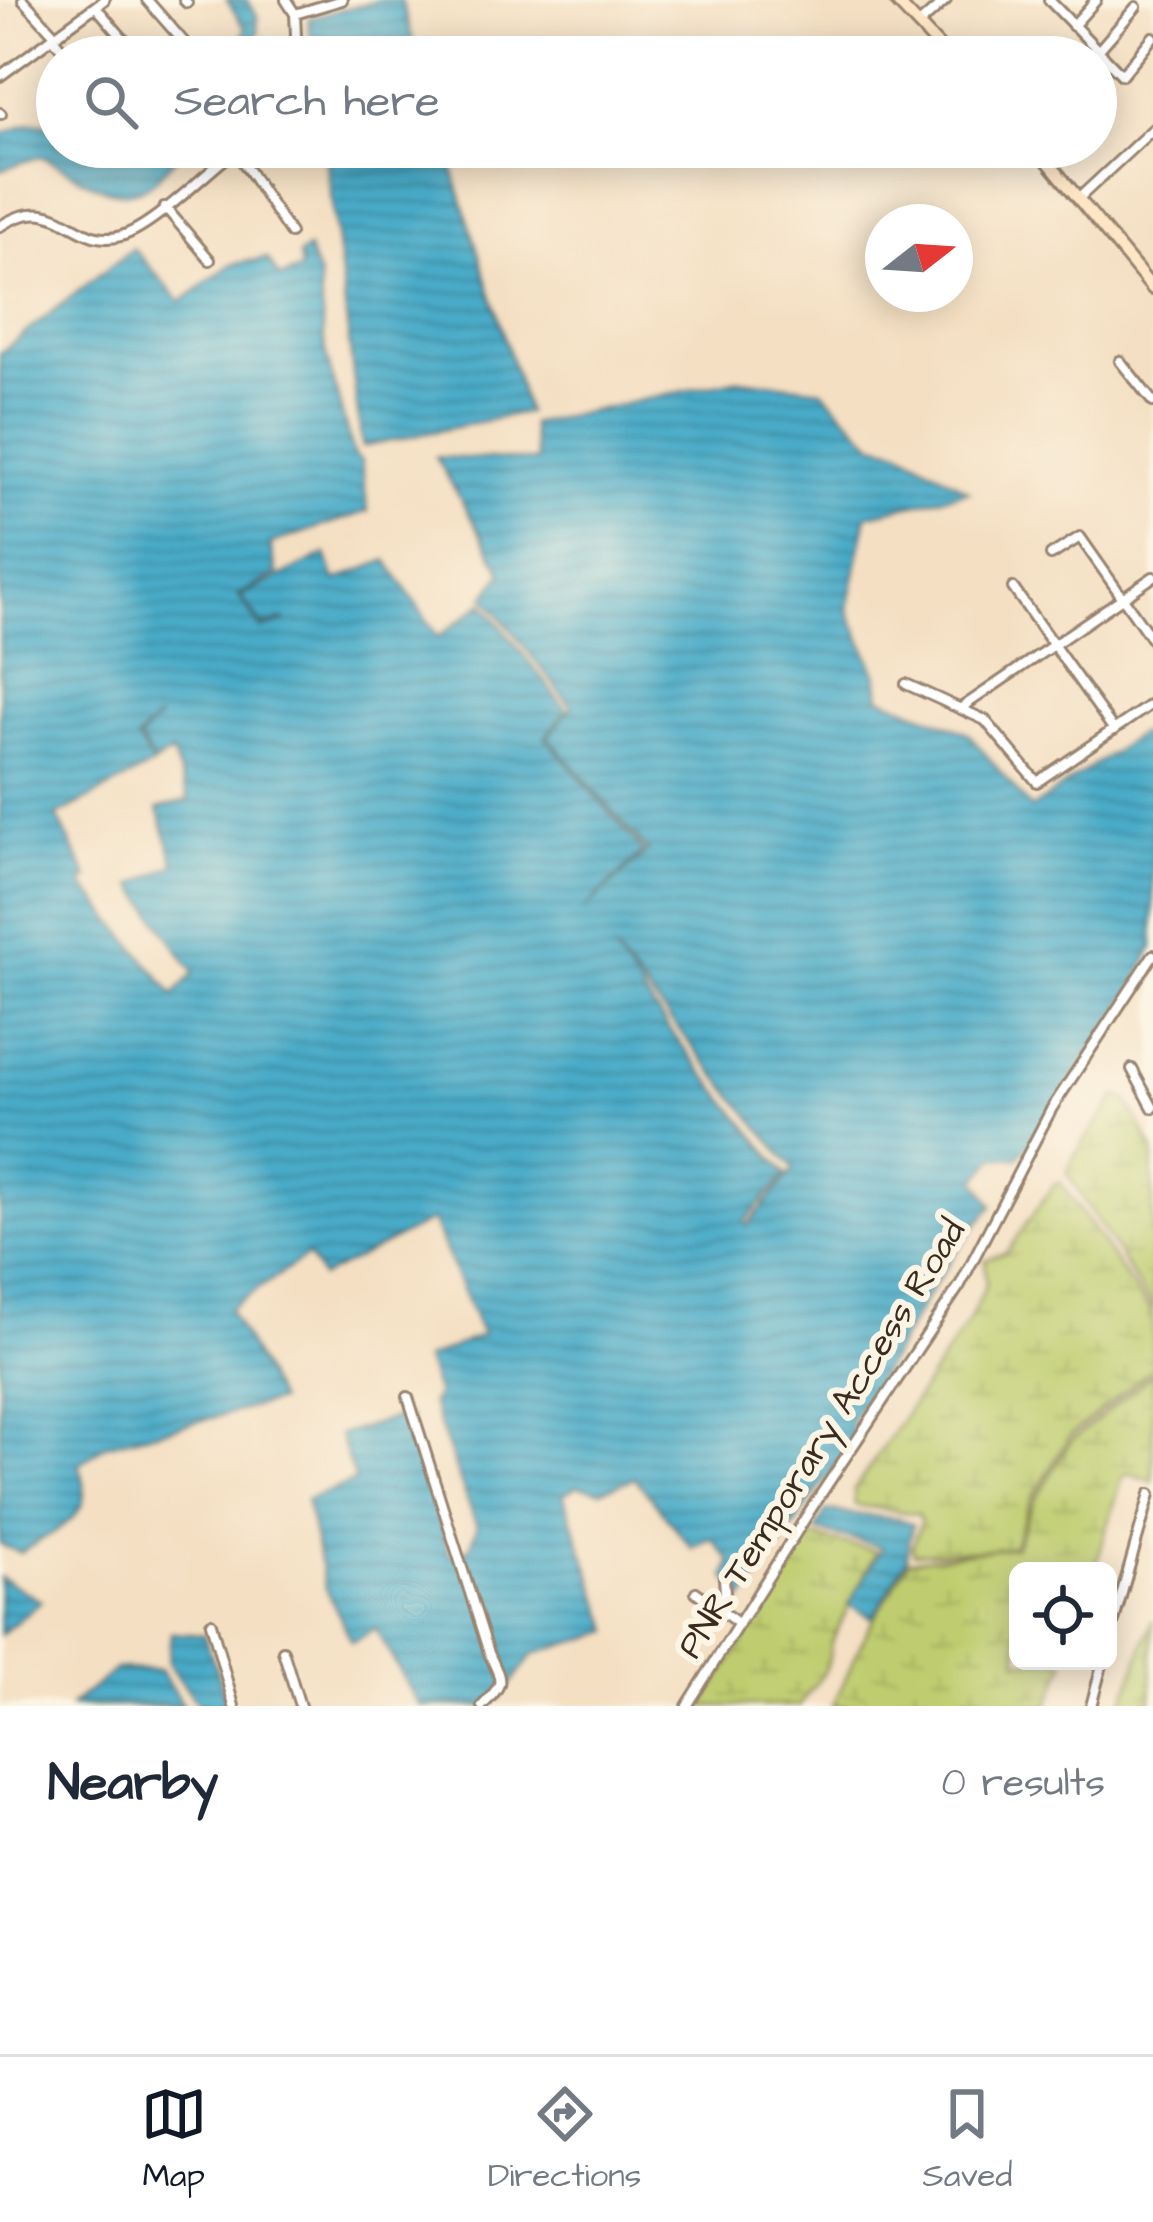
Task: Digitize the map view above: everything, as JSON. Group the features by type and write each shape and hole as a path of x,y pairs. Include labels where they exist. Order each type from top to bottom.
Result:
{"main road":[{"path":"895,0 928,36"},
{"path":"1054,168 1153,289"}],"street":[{"path":"23,0 53,36"},
{"path":"77,0 96,6 121,36"},
{"path":"147,0 179,36"},
{"path":"286,0 296,14 297,36"},
{"path":"296,14 343,0"},
{"path":"918,26 946,0"},
{"path":"1073,26 1096,0"},
{"path":"1051,1 1083,36"},
{"path":"55,36 96,6"},
{"path":"1111,36 1136,7"},
{"path":"1117,71 1121,75 1153,37"},
{"path":"0,76 36,50"},
{"path":"1117,163 1153,129"},
{"path":"0,226 28,213 43,213 97,237 126,236 213,168"},
{"path":"249,168 290,233"},
{"path":"1079,198 1111,168"},
{"path":"165,207 210,260"},
{"path":"1120,361 1152,398"},
{"path":"1051,555 1080,537 1153,640"},
{"path":"959,709 1153,577"},
{"path":"1013,588 1114,730"},
{"path":"906,684 985,720 1037,782 1153,703"},
{"name":"PNR Temporary Access Road","path":"687,1706 960,1285 1052,1108 1153,955"},
{"path":"1132,1069 1152,1103"},
{"path":"408,1397 501,1678 499,1688 482,1706"},
{"path":"1117,1610 1150,1494"},
{"path":"717,1608 725,1593 724,1576"},
{"path":"696,1592 739,1624"},
{"path":"211,1623 234,1706"},
{"path":"283,1651 300,1706"},
{"path":"1091,1706 1101,1670"}],"green space":[{"path":"1117,1096 1127,1100 1153,1149 1153,1309 1067,1173"},
{"path":"1060,1182 1153,1316 1153,1368 1069,1437 1031,1500 1014,1545 914,1554 921,1521 917,1514 855,1505 854,1490 970,1319 986,1285 985,1260 1007,1252"},
{"path":"1153,1373 1153,1481 1129,1473 1123,1476 1097,1562 1009,1562 1009,1670 1062,1670 1048,1706 833,1706 867,1631 909,1561 1015,1547 1034,1502 1070,1442"},
{"path":"810,1536 876,1551 830,1645 824,1671 800,1706 703,1706"},
{"path":"1153,1619 1151,1706 1122,1706"}],"water":[{"path":"227,0 247,0 257,15 258,36 242,36 245,29"},
{"path":"380,0 401,0 412,36 311,36 309,18"},
{"path":"36,123 36,158 0,170 0,135"},
{"path":"63,168 167,168 140,190 126,193 97,186"},
{"path":"328,168 452,168 527,412 362,447"},
{"path":"133,248 181,302 230,265 267,258 280,278 301,269 299,255 308,249 319,277 325,351 353,454 361,461 368,511 270,544 277,574 238,595 261,629 285,622 263,627 241,596 326,554 335,581 387,560 438,637 483,603 567,710 545,737 643,851 583,911 648,851 548,737 572,707 485,597 503,573 436,457 537,461 531,424 740,379 821,389 874,444 900,450 969,491 867,515 848,609 878,678 880,697 968,733 1031,809 1140,733 1153,752 1153,947 1131,994 1018,1158 995,1157 977,1180 993,1206 934,1284 850,1422 854,1438 743,1600 726,1577 731,1562 712,1538 692,1548 635,1478 600,1491 578,1486 563,1494 611,1631 534,1654 501,1697 486,1706 420,1706 375,1629 352,1642 325,1586 306,1500 355,1481 339,1435 407,1414 450,1556 470,1548 477,1527 431,1403 437,1395 425,1359 482,1335 432,1220 321,1277 308,1255 229,1309 278,1401 105,1445 79,1465 84,1497 71,1519 20,1553 0,1544 0,353","holes":["159,717 140,739 154,763 172,753 189,800 158,809 175,864 134,885 194,973 174,995 82,883 88,878 57,816 153,765 137,739","613,950 794,1169 747,1226 744,1222 786,1174 671,1032"]},
{"path":"826,1511 899,1519 912,1525 906,1560 874,1616 849,1604 882,1547 816,1530"},
{"path":"0,1577 41,1601 0,1635"},
{"path":"171,1633 204,1635 229,1706 199,1706 168,1663"},
{"path":"116,1669 160,1670 183,1706 70,1706"}]}
